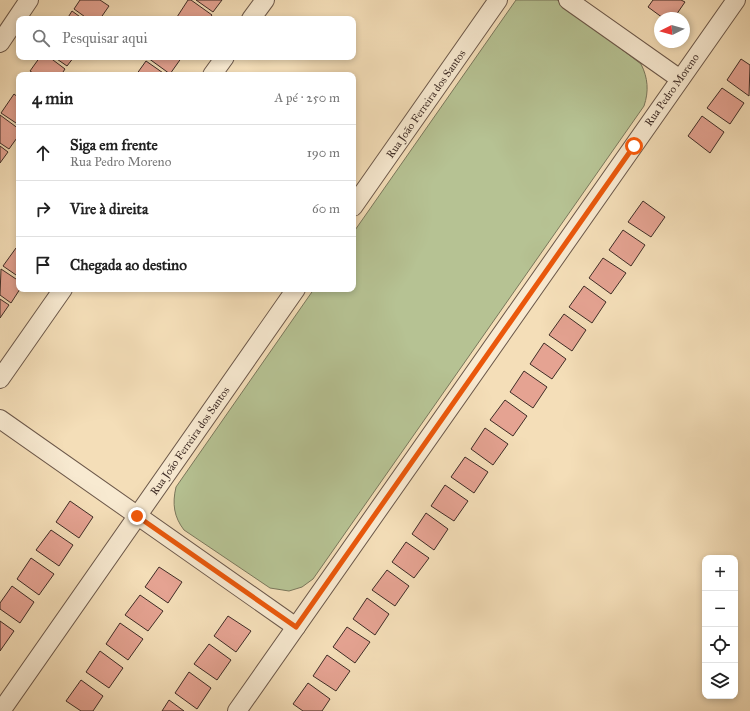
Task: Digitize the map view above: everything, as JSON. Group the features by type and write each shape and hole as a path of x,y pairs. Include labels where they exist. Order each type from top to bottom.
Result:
{"street":[{"path":"18,16 29,0"},
{"path":"253,16 265,0"},
{"name":"Rua João Ferreira dos Santos","path":"356,203 498,0"},
{"path":"568,0 680,79"},
{"name":"Rua Pedro Moreno","path":"238,711 736,0"},
{"path":"0,43 16,19"},
{"path":"214,72 223,60"},
{"path":"0,379 60,292"},
{"name":"Rua João Ferreira dos Santos","path":"1,711 294,292"},
{"path":"0,419 296,627"}],"green space":[{"path":"516,0 557,0 641,64 647,85 647,95 644,106 313,579 302,587 289,591 270,588 184,530 176,515 174,505 176,487 312,292 356,292 356,229"}],"building":[{"path":"80,0 100,0 109,6 102,16 84,16 74,9"},
{"path":"188,0 191,0 212,15 211,16 178,16"},
{"path":"196,0 222,0 213,12"},
{"path":"653,0 681,0 685,2 678,12 655,12 648,7"},
{"path":"72,11 79,16 69,16"},
{"path":"741,59 750,65 749,96 727,80"},
{"path":"38,60 53,60 65,69 63,72 30,71"},
{"path":"58,60 72,60 67,66"},
{"path":"151,60 180,60 171,72 167,72"},
{"path":"146,61 162,72 138,72"},
{"path":"722,88 744,103 730,124 707,108"},
{"path":"14,94 16,96 16,123 1,113"},
{"path":"0,115 16,127 16,139 9,149 0,143"},
{"path":"702,116 724,132 710,153 688,136"},
{"path":"0,146 8,152 0,163"},
{"path":"643,201 665,217 651,237 628,222"},
{"path":"623,230 645,245 631,266 609,250"},
{"path":"16,248 16,275 3,266"},
{"path":"603,258 626,273 611,294 589,278"},
{"path":"1,269 16,279 16,292 18,292 11,303 0,295"},
{"path":"584,286 606,302 592,323 569,307"},
{"path":"0,299 9,305 0,318"},
{"path":"564,314 586,330 572,351 549,335"},
{"path":"544,343 566,359 552,379 530,364"},
{"path":"524,371 547,387 533,408 510,392"},
{"path":"505,400 527,416 513,436 490,420"},
{"path":"485,428 508,444 493,465 471,449"},
{"path":"465,457 488,472 474,493 451,477"},
{"path":"445,485 468,501 454,521 431,506"},
{"path":"70,501 93,517 79,538 56,522"},
{"path":"426,513 448,529 434,550 412,534"},
{"path":"51,530 73,545 59,566 36,550"},
{"path":"406,542 429,558 414,578 392,562"},
{"path":"31,558 54,574 39,595 17,579"},
{"path":"159,567 182,582 168,603 145,587"},
{"path":"387,570 409,586 395,606 372,590"},
{"path":"12,586 34,602 20,623 0,609 0,603"},
{"path":"140,595 163,611 148,631 125,615"},
{"path":"367,598 389,614 375,635 353,619"},
{"path":"228,616 251,631 236,652 214,636"},
{"path":"0,621 14,631 0,651"},
{"path":"120,623 143,639 128,660 106,644"},
{"path":"347,627 370,642 355,663 333,647"},
{"path":"209,644 231,660 217,680 194,664"},
{"path":"100,651 123,668 109,688 86,672"},
{"path":"327,655 350,671 336,691 313,676"},
{"path":"189,672 211,688 197,709 175,693"},
{"path":"81,680 103,696 93,711 81,711 66,701"},
{"path":"308,683 330,699 322,711 303,711 293,704"},
{"path":"169,700 184,711 162,711"}],"route":[{"path":"137,516 296,627 634,146"}]}
